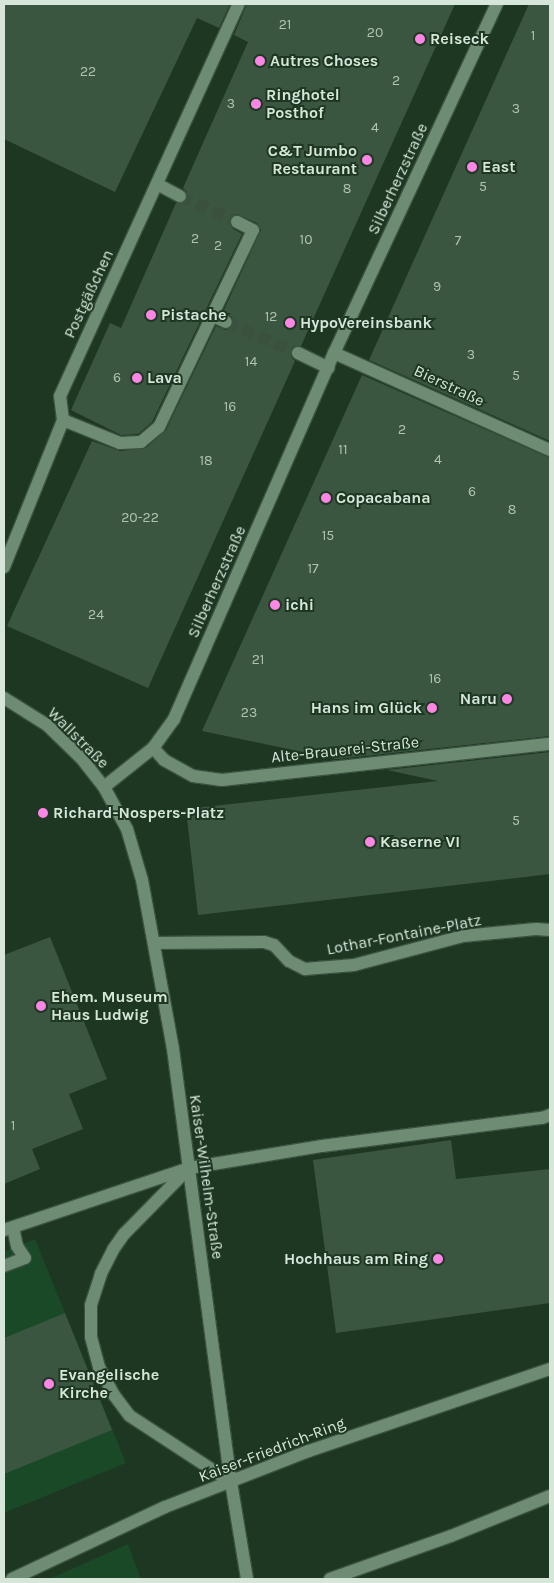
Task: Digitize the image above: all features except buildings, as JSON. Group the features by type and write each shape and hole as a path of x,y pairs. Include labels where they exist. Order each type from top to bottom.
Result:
{"street":[{"name":"Postgäßchen","path":"4,567 63,420 60,396 240,4"},
{"name":"Silberherzstraße","path":"104,786 153,748 174,719 334,353 497,4"},
{"path":"157,184 180,196"},
{"path":"63,420 120,444 141,442 160,427 253,230 237,222"},
{"path":"214,316 226,322"},
{"path":"298,353 329,368"},
{"name":"Bierstraße","path":"334,353 550,450"},
{"name":"Wallstraße","path":"4,698 47,725 82,759 104,786"},
{"name":"Alte-Brauerei-Straße","path":"153,748 164,760 193,776 222,780 550,744"},
{"name":"Kaiser-Wilhelm-Straße","path":"104,786 127,828 142,880 173,1049 230,1482 246,1579"},
{"name":"Lothar-Fontaine-Platz","path":"154,943 264,942 274,945 289,961 305,969 354,965 463,936 550,930"},
{"path":"4,1266 25,1258 8,1228 189,1168 322,1146 542,1118 550,1115"},
{"path":"189,1168 131,1227 113,1250 101,1274 91,1305 91,1337 99,1368 114,1395 130,1416 230,1482"},
{"name":"Kaiser-Friedrich-Ring","path":"12,1579 165,1507 309,1451 550,1370"},
{"path":"330,1579 451,1536 550,1496"}],"green space":[{"path":"35,1239 126,1463 4,1513 4,1252"},
{"path":"128,1544 141,1579 49,1579"}],"tunnel":[{"path":"180,196 237,222"},
{"path":"226,322 298,353"}],"place":[{"name":"Reiseck","path":"420,39"},
{"name":"Autres Choses","path":"260,61"},
{"name":"Ringhotel Posthof","path":"256,104"},
{"name":"C&T Jumbo Restaurant","path":"367,160"},
{"name":"East","path":"472,167"},
{"name":"Pistache","path":"151,315"},
{"name":"HypoVereinsbank","path":"290,323"},
{"name":"Lava","path":"137,378"},
{"name":"Copacabana","path":"326,498"},
{"name":"ichi","path":"275,605"},
{"name":"Naru","path":"507,699"},
{"name":"Hans im Glück","path":"432,708"},
{"name":"Richard-Nospers-Platz","path":"43,813"},
{"name":"Kaserne VI","path":"370,842"},
{"name":"Ehem. Museum Haus Ludwig","path":"41,1006"},
{"name":"Hochhaus am Ring","path":"438,1259"},
{"name":"Evangelische Kirche","path":"49,1384"}]}
